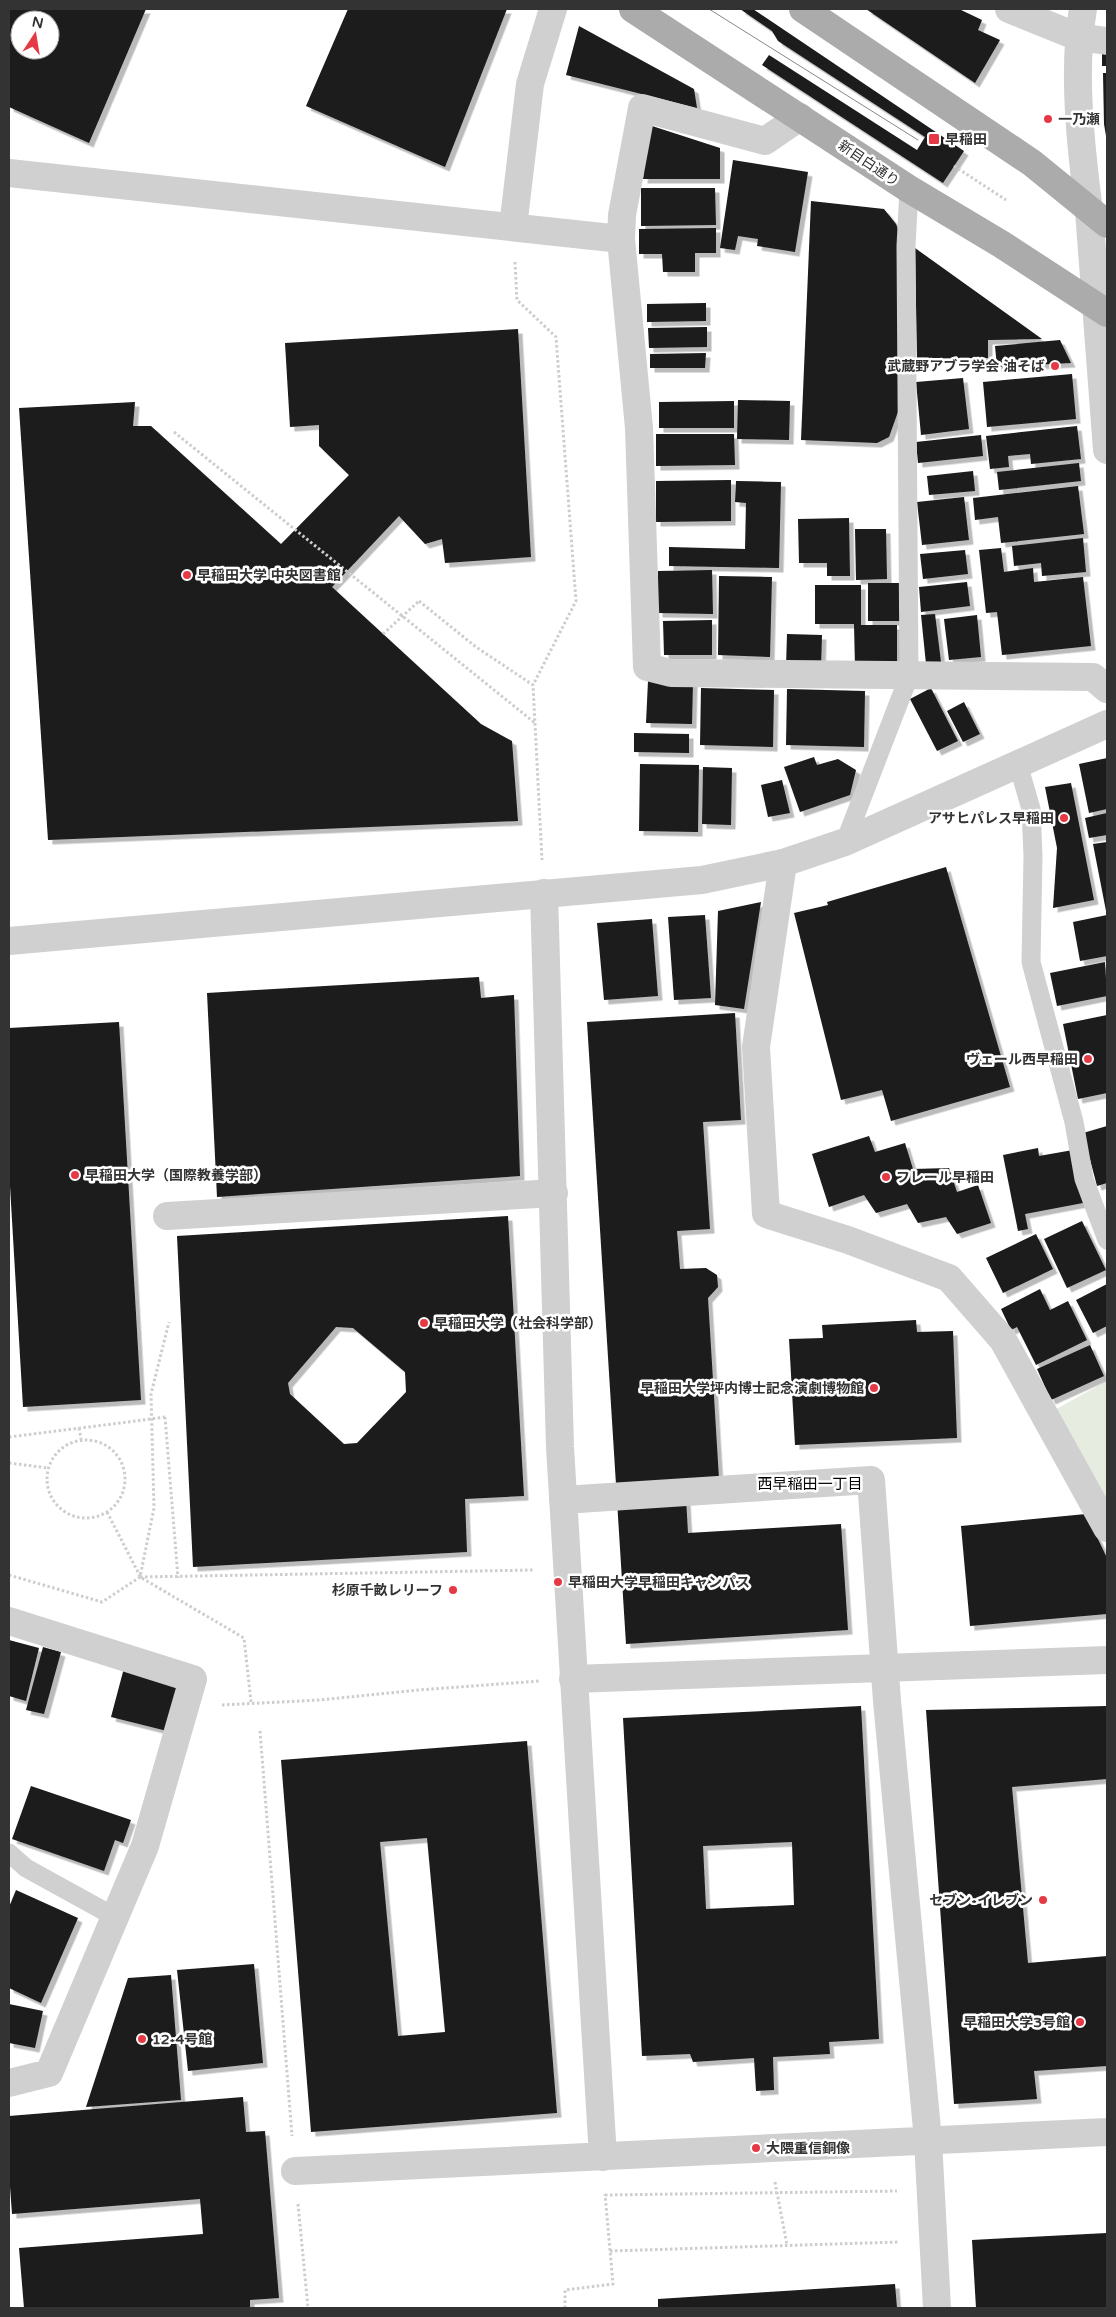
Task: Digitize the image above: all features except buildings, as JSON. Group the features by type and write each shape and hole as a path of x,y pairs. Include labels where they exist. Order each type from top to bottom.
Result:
{"main road":[{"name":"新目白通り","path":"633,9 909,189 1001,244 1102,310"},
{"path":"803,9 1032,163 1098,218"}],"street":[{"path":"513,227 530,84 553,9"},
{"path":"1009,9 1078,37 1107,41"},
{"path":"1083,9 1078,37 1082,155 1098,218 1107,450"},
{"path":"800,117 765,141 642,108 622,216 621,239 639,428 647,667 671,673 1093,677 1107,689"},
{"path":"9,173 621,239"},
{"path":"9,941 702,880 783,864 845,842 1107,724"},
{"path":"783,864 756,1046 766,1214 848,1240 949,1278 1003,1340 1107,1528"},
{"path":"544,894 563,1500 602,2156"},
{"path":"167,1216 554,1193"},
{"path":"563,1500 871,1480 885,1669 928,2140 937,2308"},
{"path":"9,1621 193,1679 145,1846 49,2073 9,2083"},
{"path":"573,1679 1107,1660"},
{"path":"295,2171 1107,2132"}],"lane":[{"path":"845,842 909,676 906,246 909,189"},
{"path":"1018,764 1031,809 1033,856 1032,962 1074,1122 1084,1179 1107,1240"},
{"path":"9,1853 26,1868 115,1917"}],"path":[{"path":"954,166 1006,200"},
{"path":"513,227 516,300 556,336 576,601 533,685 544,894"},
{"path":"174,432 535,723"},
{"path":"383,634 419,601 476,647 533,685"},
{"path":"140,1577 154,1508 151,1394 169,1322"},
{"path":"9,1437 165,1417 178,1578"},
{"path":"79,1428 81,1439"},
{"path":"81,1439 94,1440 107,1445 117,1454 124,1465 126,1479 124,1492 117,1503 107,1512 96,1517 82,1518 70,1515 60,1508 52,1498 47,1486 48,1468 57,1451 68,1443 81,1439"},
{"path":"9,1463 48,1468"},
{"path":"107,1512 140,1577 244,1638 250,1702"},
{"path":"9,1575 102,1602 140,1577 178,1578 567,1569"},
{"path":"185,1709 250,1702 319,1700 418,1690 573,1679"},
{"path":"260,1731 295,2171 308,2308"},
{"path":"772,2148 777,2192 787,2245"},
{"path":"565,2308 565,2290 613,2284 602,2156"},
{"path":"605,2195 931,2190"},
{"path":"610,2251 934,2240"}],"shaded area":[{"path":"1107,1381 1107,1505 1056,1409"}],"tram line":[{"path":"709,9 918,140"}],"place":[{"name":"一乃瀬","path":"1048,119"},
{"name":"早稲田","path":"934,139"},
{"name":"武蔵野アブラ学会 油そば","path":"1055,366"},
{"name":"早稲田大学 中央図書館","path":"187,575"},
{"name":"アサヒパレス早稲田","path":"1064,818"},
{"name":"ヴェール西早稲田","path":"1088,1059"},
{"name":"早稲田大学（国際教養学部）","path":"75,1175"},
{"name":"フレール早稲田","path":"886,1177"},
{"name":"早稲田大学（社会科学部）","path":"424,1323"},
{"name":"早稲田大学坪内博士記念演劇博物館","path":"874,1388"},
{"name":"早稲田大学早稲田キャンパス","path":"558,1582"},
{"name":"杉原千畝レリーフ","path":"453,1590"},
{"name":"セブン-イレブン","path":"1043,1900"},
{"name":"早稲田大学3号館","path":"1080,2022"},
{"name":"12-4号館","path":"142,2039"},
{"name":"大隈重信銅像","path":"756,2148"}],"district":[{"name":"西早稲田一丁目","path":"810,1484"}]}
